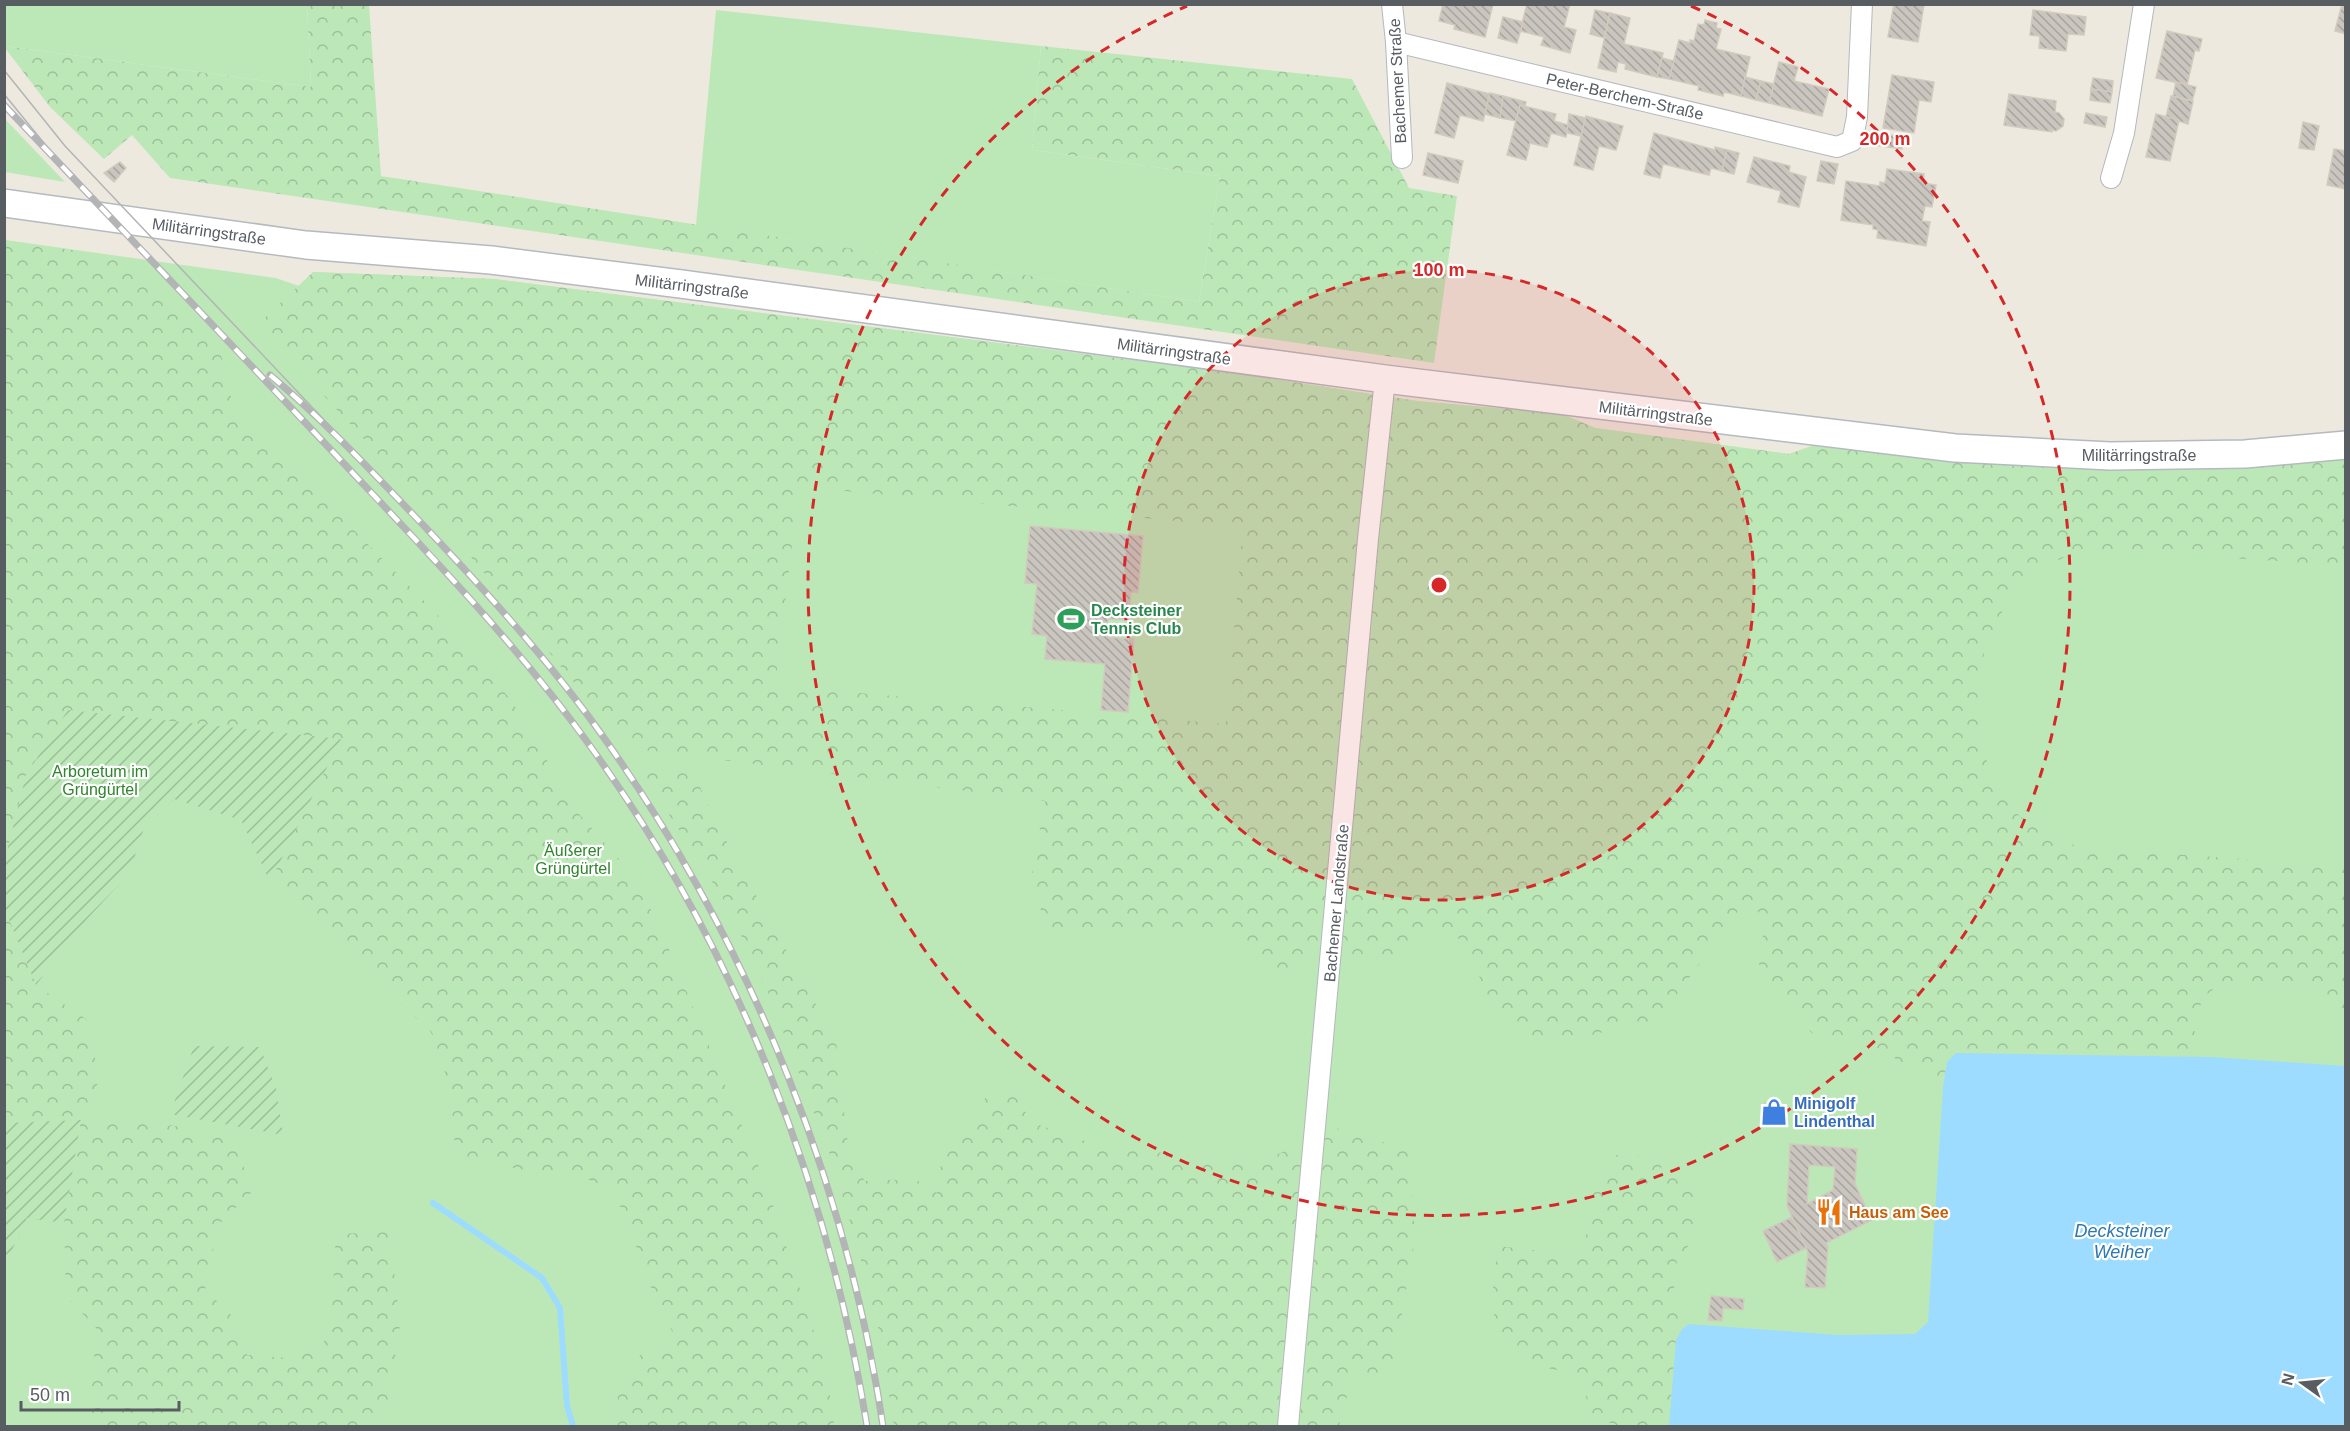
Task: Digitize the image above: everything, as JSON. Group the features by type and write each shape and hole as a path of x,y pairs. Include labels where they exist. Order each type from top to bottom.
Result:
{"main road":[{"name":"Militärringstraße","path":"4,203 306,244 491,260 1385,379 1955,448 2110,456 2246,454 2346,445"}],"street":[{"name":"Bachemer Straße","path":"1392,4 1402,158"},
{"name":"Peter-Berchem-Straße","path":"1396,42 1837,147 1852,141 1857,117 1862,4"},
{"path":"2111,178 2124,133 2144,4"},
{"name":"Bachemer Landstraße","path":"1288,1426 1367,550 1385,379"}],"green space":[{"path":"5,5 307,5 311,87 5,46"},
{"path":"307,5 369,5 381,176 1199,302 1220,176 1032,150 1041,46 1352,79 1409,188 1457,196 1434,363 170,178 132,135 104,159 50,107 5,48 5,46 311,87"},
{"path":"716,10 1041,46 1032,150 1220,176 1199,302 696,225"},
{"path":"5,119 65,182 5,172"},
{"name":"Äußerer Grüngürtel","path":"5,240 276,278 299,286 313,272 494,279 1235,373 1417,401 1562,414 1595,428 1789,454 1812,446 1994,463 2067,468 2134,469 2225,467 2345,459 2345,1426 5,1426"},
{"path":"5,240 125,258 220,351 234,409 436,613 512,701 578,813 626,867 657,920 766,1184 827,1372 834,1426 617,1426 618,1388 637,1357 675,1337 655,1298 623,1211 610,1191 594,1181 456,1159 450,1087 431,1032 270,882 241,820 174,799 144,828 129,874 87,919 36,985 86,1019 100,1079 83,1111 81,1120 120,1118 235,1135 251,1193 218,1225 205,1290 230,1313 247,1355 291,1358 323,1346 332,1309 336,1234 390,1232 400,1325 386,1417 372,1426 89,1426 96,1328 66,1296 64,1223 27,1218 5,1265"},
{"path":"313,272 494,279 1235,373 1417,401 1562,414 1595,428 1789,454 1812,446 1994,463 2067,468 2134,469 2225,467 2345,459 2345,566 2119,551 2082,552 2053,562 2040,570 2007,604 1993,630 1983,658 1978,688 1978,719 1983,749 1993,778 2008,803 2015,812 2033,826 2052,837 2084,848 2345,866 2345,1013 2309,986 2221,983 2206,995 2190,1024 2211,1057 1956,1053 1947,1062 1943,1087 1869,1043 1819,1041 1768,985 1756,957 1766,926 1755,906 1740,908 1654,1026 1621,1028 1574,1039 1523,1041 1493,1009 1475,966 1455,933 1426,932 1385,961 1294,956 1292,979 1228,931 1162,929 1092,936 1049,931 1030,882 1045,801 628,748 456,539 258,324","holes":["799,487 1243,527 1226,724 775,686"]},
{"name":"Arboretum im Grüngürtel","path":"68,710 341,739 270,882 241,820 174,799 144,828 129,874 87,919 36,985 5,910 5,859 26,775"},
{"path":"638,766 695,775 711,813 836,1041 850,1162 865,1181 915,1179 937,1193 941,1164 990,1091 1012,1092 1033,1123 1094,1144 1254,1165 1336,1128 1410,1150 1415,1239 1392,1370 1352,1378 1339,1426 894,1426 878,1327 832,1160 766,987 725,902"},
{"path":"194,1046 260,1047 276,1088 283,1135 170,1114"},
{"path":"81,1120 64,1223 27,1218 5,1265 5,1123"},
{"path":"1616,1155 1662,1158 1661,1172 1697,1175 1692,1241 1677,1260 1674,1287 1682,1329 1676,1340 1669,1423 1618,1426 1591,1415 1580,1375 1529,1364 1498,1343 1492,1298 1498,1246 1569,1254 1586,1237 1589,1200 1606,1162"}],"water":[{"name":"Decksteiner Weiher","path":"1956,1053 2211,1057 2345,1066 2345,1426 1669,1426 1676,1340 1682,1329 1689,1324 1837,1335 1915,1334 1928,1322 1943,1087 1947,1062"}],"building":[{"path":"1443,4 1493,4 1485,37 1454,29 1455,25 1439,21"},
{"path":"1527,4 1570,4 1564,27 1576,30 1570,53 1541,45 1544,37 1520,31"},
{"path":"1894,4 1924,4 1918,42 1888,37"},
{"path":"2342,4 2346,4 2346,34 2335,31"},
{"path":"1595,10 1610,13 1605,38 1590,34"},
{"path":"2033,10 2086,17 2084,35 2068,34 2066,51 2039,48 2040,36 2030,35"},
{"path":"1610,13 1630,18 1624,44 1663,53 1657,77 1625,69 1626,64 1618,62 1616,72 1598,68"},
{"path":"1503,17 1523,22 1517,43 1498,38"},
{"path":"1705,20 1717,23 1716,28 1721,29 1716,49 1750,57 1741,96 1724,92 1723,96 1698,90 1699,86 1669,79 1679,40 1690,43 1690,40 1694,41 1698,24 1704,25"},
{"path":"2167,31 2202,39 2199,51 2195,50 2187,85 2156,78"},
{"path":"1662,58 1674,61 1669,79 1657,77"},
{"path":"1779,62 1798,67 1794,81 1829,89 1822,116 1769,103"},
{"path":"1892,75 1934,82 1931,102 1919,100 1914,133 1883,128"},
{"path":"1745,77 1761,81 1756,100 1741,96"},
{"path":"2093,78 2113,81 2112,92 2091,89"},
{"path":"1761,81 1774,84 1769,103 1756,100"},
{"path":"2176,82 2196,87 2192,101 2173,96"},
{"path":"1447,83 1490,94 1483,121 1460,115 1454,138 1435,133"},
{"path":"2091,89 2112,92 2110,103 2090,100"},
{"path":"1490,93 1503,96 1500,118 1485,114"},
{"path":"2009,94 2056,101 2055,112 2064,119 2063,126 2052,132 2004,125"},
{"path":"1503,96 1526,102 1525,106 1520,105 1516,121 1500,118"},
{"path":"2171,96 2193,101 2188,124 2166,117"},
{"path":"1520,105 1556,114 1554,121 1568,125 1566,137 1551,133 1547,147 1530,143 1526,160 1507,155"},
{"path":"2086,113 2107,117 2105,127 2084,123"},
{"path":"1569,114 1586,118 1581,136 1567,133"},
{"path":"2156,114 2179,120 2170,161 2146,157"},
{"path":"1586,116 1623,126 1616,150 1599,146 1593,170 1574,165"},
{"path":"2303,122 2319,126 2314,150 2299,148"},
{"path":"1654,133 1715,150 1715,147 1727,150 1722,171 1711,168 1709,175 1663,164 1660,178 1644,174"},
{"path":"1876,133 1904,137 1902,149 1874,145"},
{"path":"2334,149 2346,151 2346,189 2327,185"},
{"path":"1727,150 1739,153 1734,174 1722,171"},
{"path":"1428,153 1463,161 1458,183 1423,175"},
{"path":"1754,157 1790,166 1789,172 1806,177 1799,207 1778,202 1781,191 1747,182"},
{"path":"1821,161 1838,164 1834,184 1817,181"},
{"path":"120,162 126,168 114,182 104,173"},
{"path":"1887,169 1924,174 1923,183 1936,185 1932,207 1925,206 1922,221 1930,222 1926,246 1877,238 1878,230 1873,229 1873,225 1841,220 1846,181 1880,186 1880,182 1885,183"},
{"name":"Decksteiner Tennis Club","path":"1030,526 1143,536 1138,593 1131,592 1129,620 1108,619 1107,637 1134,639 1128,712 1101,710 1105,664 1045,659 1047,636 1032,634 1037,584 1025,583"},
{"path":"1765,1103 1781,1104 1780,1120 1764,1120"},
{"name":"Haus am See","path":"1790,1144 1857,1149 1855,1184 1872,1220 1826,1243 1828,1247 1825,1288 1805,1287 1808,1252 1787,1206","holes":["1809,1165 1835,1167 1833,1190 1807,1204"]},
{"path":"1792,1217 1806,1248 1777,1262 1763,1231"},
{"path":"1711,1296 1744,1299 1743,1310 1723,1308 1722,1321 1708,1320"}],"waterway":[{"path":"433,1203 542,1278 560,1308 567,1406 573,1426"}],"tram line":[{"path":"4,70 65,146 363,461"},
{"path":"4,94 61,164"}],"railway":[{"path":"4,105 468,596 533,671 563,710 645,827 691,906 733,988 769,1073 801,1159 828,1247 850,1336 867,1426"},
{"path":"270,375 311,411 369,469 502,611 574,697 618,758 667,834 712,913 753,994 788,1077 819,1162 846,1249 867,1337 883,1426"}],"place":[{"name":"Decksteiner Tennis Club","path":"1071,619"},
{"name":"Minigolf Lindenthal","path":"1774,1112"},
{"name":"Haus am See","path":"1829,1212"}]}
